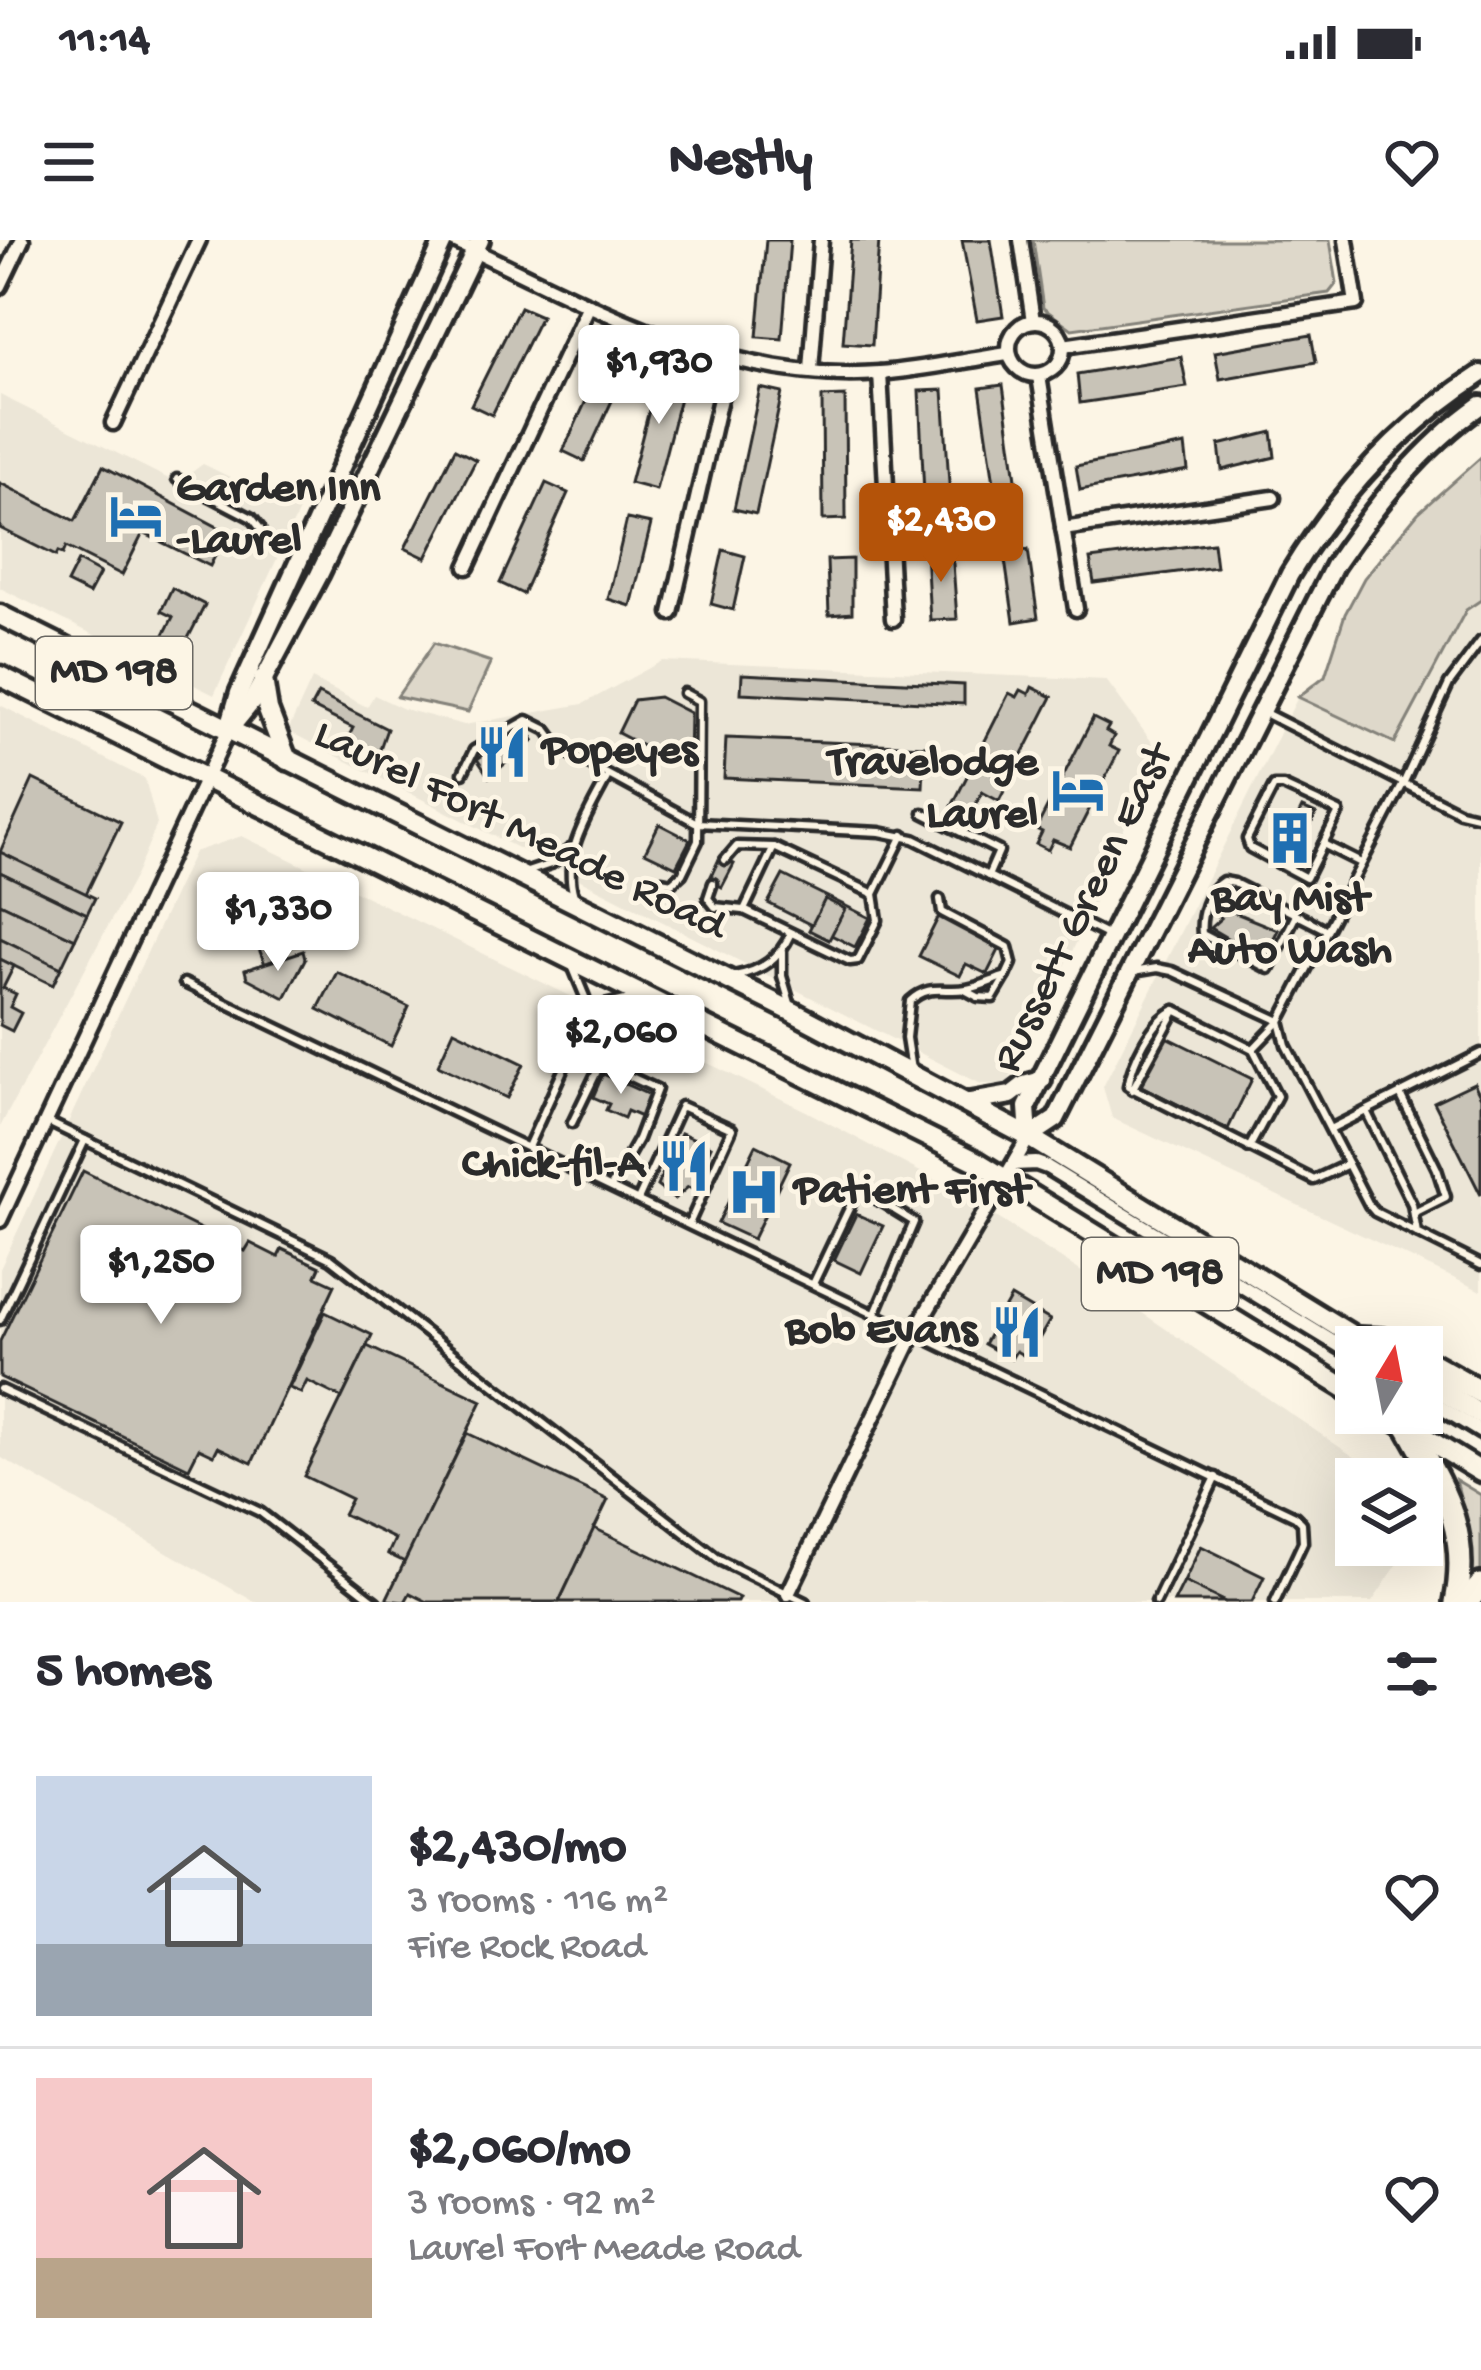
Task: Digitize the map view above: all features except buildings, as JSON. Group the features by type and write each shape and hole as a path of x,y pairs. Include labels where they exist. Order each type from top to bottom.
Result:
{"highway":[{"path":"1443,1371 1481,1392"},
{"path":"1412,1434 1455,1517 1461,1570 1456,1602"},
{"path":"1468,1602 1481,1585"}],"main road":[{"name":"Laurel Fort Meade Road","path":"0,615 965,1102 1029,1137 1335,1330"},
{"name":"Laurel Fort Meade Road","path":"0,676 1009,1171 1335,1381"},
{"path":"263,679 268,710 287,760"},
{"path":"1443,1392 1481,1415"},
{"path":"1419,1434 1481,1472"}],"street":[{"path":"0,286 22,240"},
{"path":"113,424 199,240"},
{"path":"0,1220 228,731 246,675 448,240 477,245 589,305 729,359 880,373 1008,354"},
{"path":"811,370 821,240"},
{"path":"1021,240 1033,321"},
{"path":"1063,346 1355,303 1346,240"},
{"path":"228,731 263,679 368,477 477,245"},
{"path":"467,567 589,305"},
{"path":"1033,321 1056,330 1063,346 1060,362 1039,376 1023,373 1008,354 1016,328 1033,321"},
{"path":"671,613 729,359"},
{"path":"880,373 893,619"},
{"name":"Russett Green East","path":"1481,374 1399,435 1336,503 1308,544 1027,1107 1029,1137 1056,1119 1317,597 1365,520 1450,426 1481,405"},
{"path":"1039,376 1076,609"},
{"path":"1063,529 1273,499"},
{"path":"965,1102 1011,1095 1042,1080"},
{"path":"788,1594 914,1333 1029,1137"},
{"path":"1009,1171 1036,1162 1048,1167 1335,1332"},
{"path":"1443,1409 1481,1432"}],"lane":[{"path":"176,479 252,518 260,528 261,544"},
{"path":"1252,1049 1280,1021 1403,784 1449,684 1481,641"},
{"path":"662,881 672,883 682,874 698,841 700,701 684,693"},
{"path":"1260,711 1460,812 1481,817"},
{"path":"463,773 474,750 526,720 547,730 561,749 697,823 904,836 1112,937"},
{"path":"577,905 569,874 573,847 608,776"},
{"path":"1274,786 1283,786 1339,812 1323,844 1306,878 1257,854 1247,839 1268,793 1274,786"},
{"path":"923,813 999,851 988,876"},
{"path":"713,883 708,898 715,907 744,910 855,961 878,920 874,894 904,836"},
{"path":"1323,844 1361,863"},
{"path":"725,860 736,846 774,847 874,894"},
{"path":"518,875 551,864 573,847"},
{"path":"744,910 774,847"},
{"path":"1296,915 1269,969 1202,934 1202,916 1216,885 1223,881 1296,915 1327,930"},
{"path":"911,1074 910,1000 937,987 993,998 1012,963 1009,947 941,912 940,899"},
{"path":"791,933 782,951 782,976 793,1012"},
{"path":"724,977 750,973 782,951"},
{"path":"558,952 574,970 588,1016"},
{"path":"1129,973 1172,970 1280,1021"},
{"path":"965,990 1006,976"},
{"path":"184,983 1295,1516 1303,1523 1303,1542 1275,1602"},
{"path":"529,1147 588,1016 604,1005 631,998 659,1001"},
{"path":"1249,1148 1277,1096 1252,1049 1175,1010 1163,1016 1129,1077 1132,1090 1249,1148 1314,1180 1348,1164"},
{"path":"1280,1021 1286,1045 1375,1212 1481,1265"},
{"path":"1330,1129 1481,1053"},
{"path":"572,1123 602,1063 657,1089 638,1139 610,1187"},
{"path":"1400,1094 1446,1197 1414,1213"},
{"path":"638,1200 681,1106 732,1129 689,1224"},
{"path":"1366,1111 1414,1213 1418,1233"},
{"path":"46,1121 331,1259 721,1561 805,1602"},
{"path":"0,1320 85,1140"},
{"path":"813,1284 853,1200 870,1195 914,1222 875,1314"},
{"path":"0,1389 260,1512 376,1602"},
{"path":"1156,1602 1216,1478"}],"shaded area":[{"path":"1033,240 1330,240 1337,283 1329,293 1072,329 1043,308"},
{"path":"0,395 177,483 203,464 299,511 214,695 0,588"},
{"path":"1481,457 1481,600 1466,610 1395,743 1298,697 1325,676 1345,614 1364,578 1418,513"},
{"path":"1481,600 1481,1291 1112,1118 1103,1087 1298,697 1395,743 1466,610"},
{"path":"434,643 491,662 468,712 397,697"},
{"path":"662,661 1106,680 1157,749 1081,933 1007,1084 981,1084 288,731 312,679 367,707 374,695 404,709 464,725 583,704"},
{"path":"0,705 145,779 157,824 137,872 0,1127"},
{"path":"242,836 806,1111 954,1190 1356,1458 1335,1458 1335,1566 1396,1566 1372,1602 255,1602 0,1457 0,1269 194,852"},
{"path":"1456,1480 1481,1495 1481,1578 1465,1598 1472,1546"}],"place":[{"name":"Garden Inn -Laurel","path":"136,516"},
{"name":"Popeyes","path":"502,752"},
{"name":"Travelodge Laurel","path":"1078,790"},
{"name":"Bay Mist Auto Wash","path":"1290,838"},
{"name":"Chick-fil-A","path":"684,1166"},
{"name":"Patient First","path":"754,1192"},
{"name":"Bob Evans","path":"1017,1332"}]}
